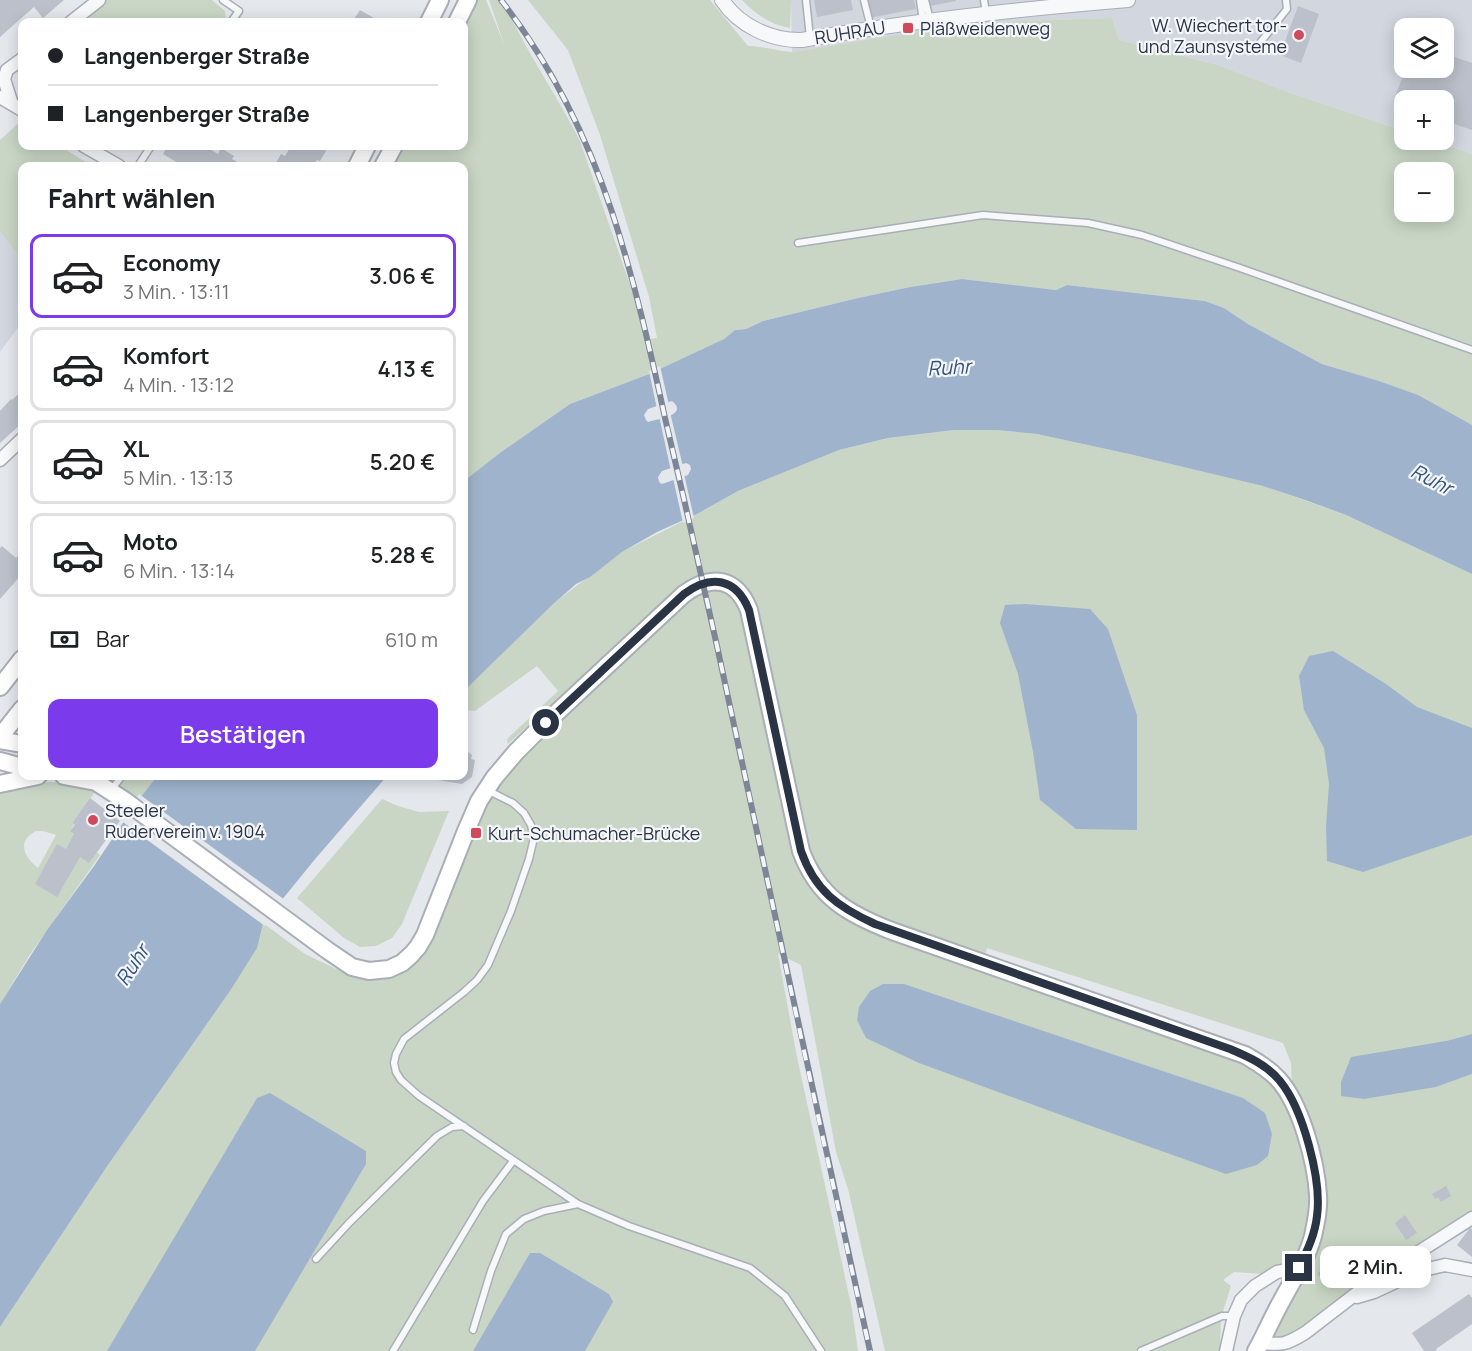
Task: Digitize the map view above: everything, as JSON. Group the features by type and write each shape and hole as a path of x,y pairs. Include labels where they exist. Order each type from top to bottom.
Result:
{"main road":[{"path":"431,18 440,0"},
{"path":"458,18 468,0"},
{"path":"84,780 110,785 352,967 369,971 389,969 402,963 411,955 425,935 466,831 486,790 506,763 677,599 706,582 718,581 729,585 740,595 749,610 801,851 809,872 836,902 875,924 1230,1049 1257,1061 1286,1089 1304,1130 1316,1176 1317,1217 1312,1238 1299,1268 1258,1347"},
{"path":"0,687 18,664"},
{"path":"18,714 0,739 18,743"},
{"path":"0,761 18,766"},
{"path":"0,784 19,780"}],"street":[{"path":"75,18 99,0"},
{"name":"RUHRAU","path":"722,0 746,24 765,33 791,40 926,20 985,6 1128,0"},
{"path":"735,0 743,15 754,28"},
{"path":"17,107 4,79 4,69 18,61"},
{"path":"0,98 17,107"},
{"path":"91,150 112,162"},
{"path":"0,460 18,444"},
{"path":"1258,1347 1283,1345 1294,1340 1396,1265 1472,1218"},
{"path":"1347,1300 1374,1292 1419,1271 1445,1265 1472,1270"},
{"path":"1226,1351 1234,1316 1241,1300 1254,1286 1277,1272 1299,1268"}],"lane":[{"path":"223,0 238,11 234,18"},
{"path":"806,0 810,38"},
{"path":"864,0 871,28"},
{"path":"920,0 926,20"},
{"path":"925,0 926,20"},
{"path":"1254,49 1287,9 1286,0"},
{"path":"798,243 983,215 1088,223 1142,235 1472,350"},
{"path":"486,790 513,803 524,813 531,825 534,838 529,859 511,911 488,965 464,992 404,1039 396,1054 394,1063 396,1072 409,1087 578,1204 629,1226 750,1268 785,1296 821,1351"},
{"path":"316,1259 437,1136 452,1127 465,1126"},
{"path":"393,1351 483,1201 513,1161"},
{"path":"473,1330 491,1271 506,1234 524,1219 544,1211 578,1204"},
{"path":"1141,1351 1222,1316 1234,1316"}],"shaded area":[{"path":"791,0 1472,0 1472,154 1454,148 1454,90 1394,90 1394,128 1288,92 1218,65 1119,40 1112,18 1017,21 928,30 792,52"},
{"path":"0,232 18,255 18,327 0,352"}],"green space":[{"path":"101,0 212,0 225,11 226,18 78,18"},
{"path":"474,0 486,0 504,44 489,0 503,0 580,141 649,339 657,338 649,297 600,135 568,50 528,0 710,0 748,46 792,52 928,30 1017,21 1112,18 1119,40 1218,65 1288,92 1394,128 1394,150 1454,150 1454,148 1472,154 1472,425 1376,380 1322,364 1248,324 1224,308 1205,301 1067,285 1056,290 962,279 858,298 763,321 746,329 735,330 724,339 649,374 570,404 468,478 468,162 388,162 395,150 468,150 468,18 466,18"},
{"path":"742,0 791,0 790,28 764,18"},
{"path":"18,124 18,150 66,150 86,162 18,162 18,255 0,232 0,140"},
{"path":"954,430 997,430 1037,434 1129,454 1264,486 1346,515 1472,574 1472,1034 1446,1041 1436,1087 1472,1074 1472,1217 1293,1338 1263,1342 1321,1216 1292,1087 1291,1063 1283,1043 987,948 981,972 1234,1054 1275,1083 1301,1133 1309,1171 1307,1232 1295,1257 1263,1274 1234,1272 1223,1280 1231,1286 1221,1318 1220,1351 885,1351 848,1189 836,1152 801,965 778,954 797,1057 852,1309 858,1351 0,1351 0,1327 108,1165 230,991 263,923 305,954 353,977 381,980 406,971 425,952 481,810 519,757 654,628 704,590 688,580 508,744 507,739 558,691 537,666 475,711 468,710 468,687 551,605 622,552 738,491 839,450 888,438"},
{"path":"103,780 154,780 137,802"},
{"path":"52,782 93,785 98,788 72,823 74,825 70,831 100,855 29,956 0,1004 0,789 23,783","holes":["36,831 56,835 38,868 26,854 24,844 30,835"]},
{"path":"382,799 419,812 449,811 402,924 392,938 376,946 360,947 344,938 297,898"}],"water":[{"name":"Ruhr","path":"962,279 1056,290 1067,285 1205,301 1224,308 1248,324 1322,364 1418,395 1472,425 1472,574 1346,515 1263,486 1037,434 997,430 954,430 888,438 839,450 738,491 697,514 657,532 622,552 590,577 576,584 468,687 468,478 570,404 649,374 724,339 735,330 746,329 763,321 858,298","holes":["672,401 676,406 675,413 664,418 648,422 644,415 648,409","686,463 690,465 688,475 662,484 659,482 658,477 662,471"]},
{"path":"1025,604 1090,609 1108,629 1137,715 1137,830 1076,829 1040,800 1018,674 1000,623 1005,605"},
{"path":"1333,651 1386,684 1417,707 1472,728 1472,835 1363,872 1327,861 1326,826 1329,784 1324,748 1304,710 1299,676 1309,656"},
{"name":"Ruhr","path":"154,780 384,780 263,923 257,948 230,991 108,1165 0,1327 0,1004 47,930"},
{"path":"883,984 904,984 1243,1098 1265,1113 1272,1134 1268,1156 1257,1165 1226,1174 919,1063 866,1038 857,1020 859,1007 870,991"},
{"path":"1472,1034 1472,1074 1436,1087 1364,1099 1341,1096 1341,1082 1351,1057 1446,1041"},
{"path":"270,1093 366,1151 366,1164 255,1351 107,1351 257,1098"},
{"path":"530,1253 540,1253 609,1294 613,1302 585,1351 473,1351"}],"pier":[{"path":"660,366 669,405 657,409 649,371"},
{"path":"670,412 683,467 671,471 659,416"},
{"path":"684,474 694,518 683,523 673,478"},
{"path":"139,794 285,900 265,926 120,820"}],"building":[{"path":"0,0 64,0 43,18 34,7 22,18 18,18 18,21 0,37"},
{"path":"814,0 851,0 853,10 817,17"},
{"path":"866,0 914,0 916,9 869,18"},
{"path":"929,0 956,0 956,1 930,6"},
{"name":"W. Wiechert tor- und Zaunsysteme","path":"1298,6 1319,14 1301,63 1280,55"},
{"path":"360,10 374,18 355,18"},
{"path":"1454,57 1472,63 1472,130 1454,124 1454,90 1398,90 1402,78 1454,78"},
{"path":"166,150 211,150 218,154 220,150 224,150 234,156 232,159 237,162 176,162 163,154"},
{"path":"289,150 326,151 320,161 316,162 276,162 281,154 285,156"},
{"path":"18,395 18,427 0,443 0,411"},
{"path":"2,546 16,558 18,556 18,579 0,599 0,548"},
{"path":"468,752 472,755 471,759 475,760 472,777 468,780"},
{"path":"438,780 468,780 462,784"},
{"path":"90,798 120,821 89,863 80,857 57,897 35,884 57,844 66,849 74,834 70,831 75,825 72,823"},
{"path":"1446,1186 1451,1196 1441,1202 1438,1197 1435,1199 1432,1194"},
{"path":"1405,1215 1417,1233 1406,1240 1395,1223"},
{"path":"1470,1228 1472,1229 1472,1257 1457,1245"},
{"path":"1368,1251 1374,1260 1359,1270 1353,1261"},
{"path":"1330,1260 1345,1275 1332,1289 1317,1274"},
{"path":"1469,1294 1472,1298 1472,1324 1436,1349 1437,1351 1424,1351 1412,1333"}],"railway":[{"path":"501,0 536,49 579,129 612,212 634,288 711,617 870,1351"}],"place":[{"name":"Pläßweidenweg","path":"908,28"},
{"name":"W. Wiechert tor- und Zaunsysteme","path":"1299,35"},
{"name":"Steeler Ruderverein v. 1904","path":"93,820"},
{"name":"Kurt-Schumacher-Brücke","path":"476,833"}],"route":[{"path":"546,723 684,594 700,584 712,581 722,582 733,588 749,610 801,851 809,872 818,884 836,902 875,924 1054,989 1230,1049 1257,1061 1279,1080 1292,1099 1304,1130 1316,1176 1317,1217 1312,1238 1299,1268"}]}
